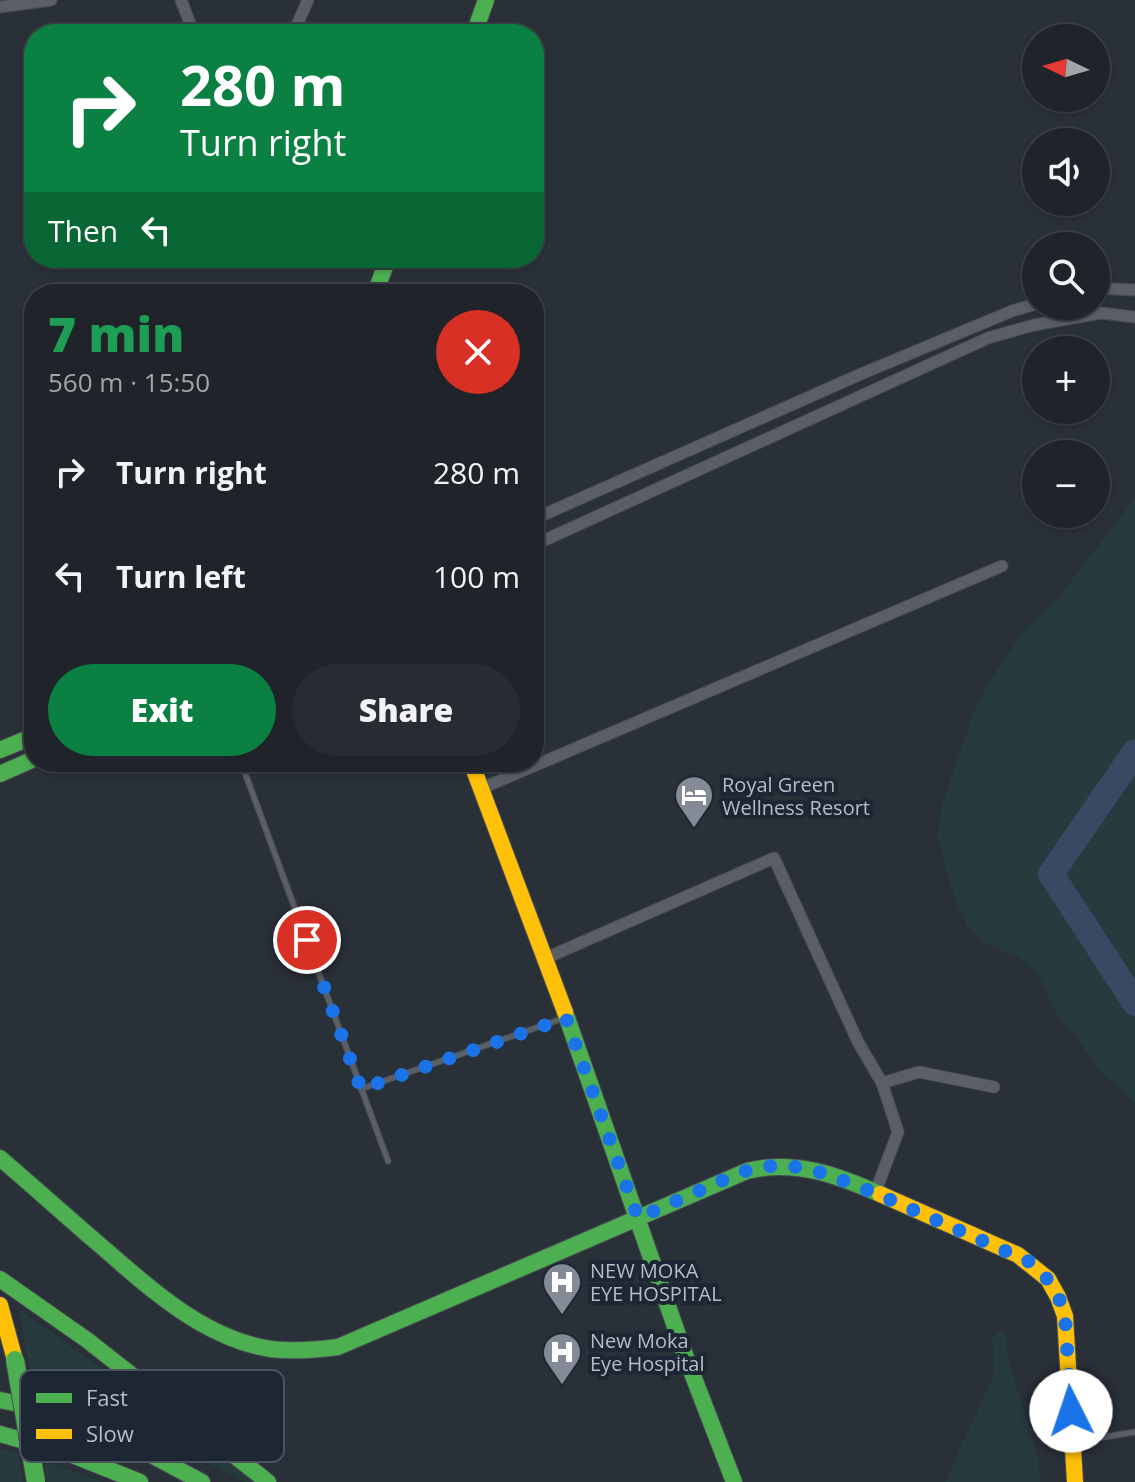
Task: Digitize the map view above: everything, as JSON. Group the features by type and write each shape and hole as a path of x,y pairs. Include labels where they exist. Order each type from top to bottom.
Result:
{"main road":[{"path":"478,24 486,0"},
{"path":"0,750 24,740"},
{"path":"0,774 24,763"},
{"path":"474,772 546,958 685,1355 734,1482"},
{"path":"0,1158 150,1290 180,1312 237,1339 285,1350 320,1351 338,1347 739,1173 773,1165 802,1167 875,1193 1021,1258 1038,1268 1048,1279 1065,1316 1075,1482"},
{"path":"0,1279 125,1370"},
{"path":"0,1305 20,1389"},
{"path":"0,1400 20,1404"},
{"path":"0,1434 20,1440"},
{"path":"33,1462 36,1482"},
{"path":"90,1462 140,1482"},
{"path":"165,1462 202,1482"},
{"path":"243,1462 268,1482"}],"street":[{"path":"0,7 51,0"},
{"path":"181,0 190,24"},
{"path":"297,24 308,0"},
{"path":"1110,289 1135,290"},
{"path":"544,515 861,374 1022,308"},
{"path":"544,540 988,338 1034,325 1101,313 1135,317"},
{"path":"544,762 1002,566"},
{"path":"480,789 520,772"},
{"path":"546,958 774,858 858,1042 882,1083 898,1132 875,1193"},
{"path":"882,1083 919,1072 994,1087"}],"lane":[{"path":"245,772 388,1161"},
{"path":"361,1089 566,1018"},
{"path":"1074,1442 1135,1432"}],"green space":[{"path":"1135,498 1135,1103 1096,1067 1075,1034 1060,1020 1037,973 1019,958 984,943 967,925 955,900 938,837 941,809 976,706 989,682 1027,627 1057,599"},
{"path":"19,1309 104,1370 30,1370"},
{"path":"1002,1330 1033,1438 1040,1482 945,1482 995,1373 992,1337"},
{"path":"0,1449 17,1453 23,1482 0,1482"},
{"path":"44,1462 102,1482 47,1482"},
{"path":"206,1462 232,1462 260,1482 245,1482"}],"waterway":[{"path":"1135,752 1051,874 1135,1003"}],"traffic: fast":[{"path":"478,24 486,0"},
{"path":"379,284 384,268"},
{"path":"0,750 24,740"},
{"path":"0,774 24,763"},
{"path":"565,1012 685,1355 734,1482"},
{"path":"0,1158 139,1279 180,1310 223,1335 271,1349 288,1350 338,1347 747,1171 798,1168 831,1175 880,1194"},
{"path":"0,1279 125,1370"},
{"path":"15,1360 20,1389"},
{"path":"0,1400 20,1404"},
{"path":"0,1434 20,1440"},
{"path":"33,1462 36,1482"},
{"path":"90,1462 140,1482"},
{"path":"165,1462 202,1482"},
{"path":"243,1462 268,1482"}],"traffic: slow":[{"path":"475,772 565,1012"},
{"path":"880,1194 1018,1255 1048,1279 1065,1316 1075,1482"},
{"path":"0,1305 15,1360"}],"place":[{"name":"Royal Green Wellness Resort","path":"694,829"},
{"name":"NEW MOKA EYE HOSPITAL","path":"562,1316"},
{"name":"New Moka Eye Hospital","path":"562,1386"}],"route":[{"path":"307,940 361,1089 566,1018 638,1218 739,1173 758,1167 787,1165 823,1173 875,1193 1028,1261 1048,1279 1061,1302 1065,1316 1071,1411"}]}
